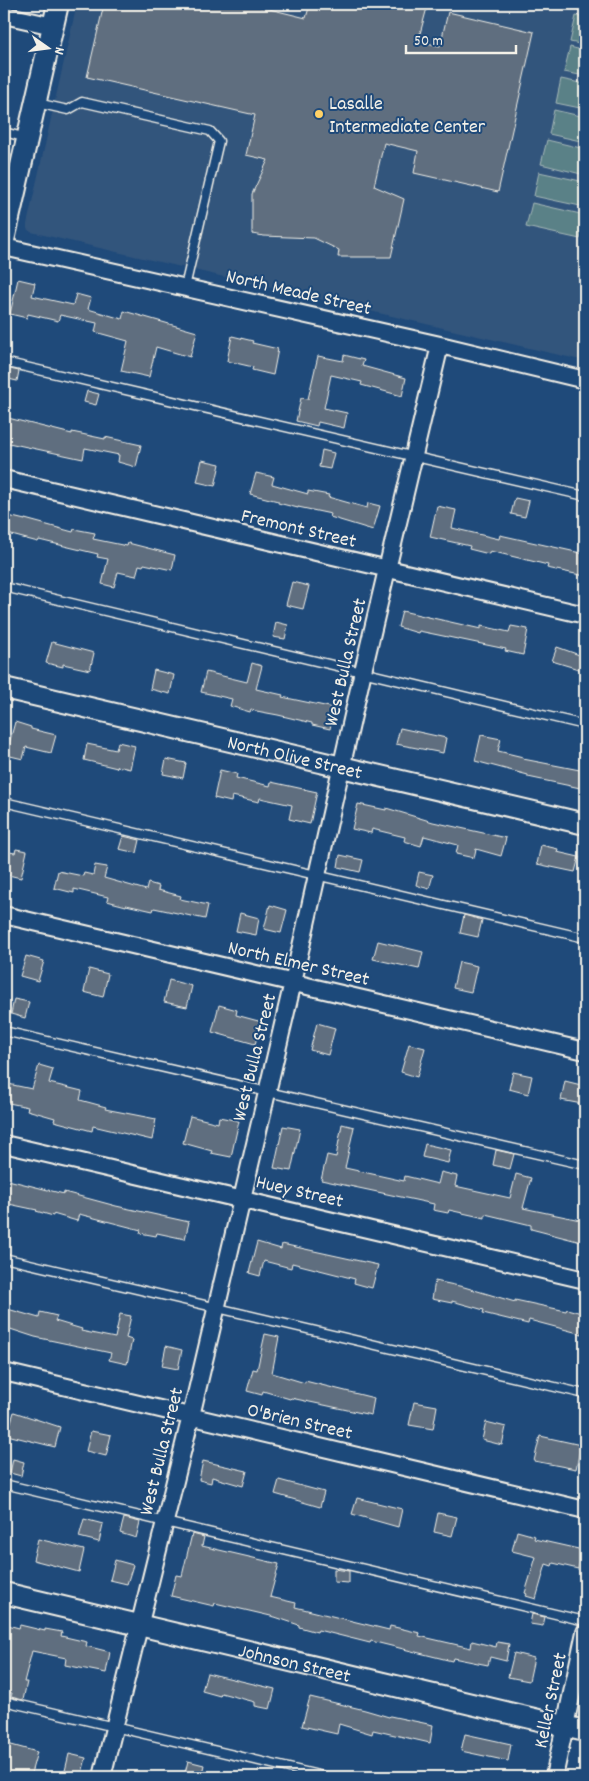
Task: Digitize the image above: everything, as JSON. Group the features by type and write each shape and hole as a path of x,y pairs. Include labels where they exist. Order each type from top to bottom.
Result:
{"street":[{"path":"4,240 58,4"},
{"path":"4,15 53,26"},
{"name":"North Meade Street","path":"4,246 440,345 585,380"},
{"name":"West Bulla Street","path":"102,1777 191,1416 440,345"},
{"name":"Fremont Street","path":"4,479 585,615"},
{"name":"North Olive Street","path":"4,688 585,824"},
{"name":"North Elmer Street","path":"4,914 585,1051"},
{"name":"Huey Street","path":"4,1144 585,1280"},
{"name":"O'Brien Street","path":"4,1372 585,1510"},
{"name":"Johnson Street","path":"4,1593 585,1730"},
{"name":"Keller Street","path":"554,1777 585,1632"}],"lane":[{"path":"36,102 68,110 82,102 210,131 215,136 219,141 185,287"},
{"path":"4,132 27,138"},
{"path":"4,362 585,496"},
{"path":"4,587 585,725"},
{"path":"4,802 585,938"},
{"path":"4,1031 585,1165"},
{"path":"4,1258 585,1394"},
{"path":"4,1484 585,1621"},
{"path":"4,1701 327,1777"}],"shaded area":[{"name":"Lasalle Intermediate Center","path":"77,4 585,4 585,361 31,232 27,229 27,224"}],"green space":[{"path":"576,16 585,18 585,45 570,42"},
{"path":"570,47 585,51 585,76 564,72"},
{"path":"561,79 585,84 585,109 556,103"},
{"path":"554,110 585,117 585,142 549,134"},
{"path":"547,140 585,149 585,175 541,164"},
{"path":"539,172 585,182 585,207 534,196"},
{"path":"532,203 585,215 580,239 526,227"}],"building":[{"path":"104,4 249,4 306,18 310,4 428,4 418,41 440,46 448,12 534,32 498,192 414,173 418,151 384,143 374,186 404,199 391,257 338,257 339,250 314,238 252,234 252,194 268,160 246,155 255,115 87,77"},
{"path":"18,279 35,283 32,296 73,305 76,294 91,298 88,309 122,319 124,311 197,332 190,357 156,347 149,377 121,371 128,341 95,332 97,323 60,315 58,321 28,314 27,318 10,314"},
{"path":"232,336 278,349 273,375 252,370 253,367 227,361"},
{"path":"344,355 364,360 362,366 406,378 402,396 361,385 362,382 331,375 324,408 347,413 344,428 318,422 317,426 296,421 301,398 308,399 318,356 343,361"},
{"path":"5,368 19,371 17,381 4,378"},
{"path":"87,391 99,394 96,405 84,402"},
{"path":"4,417 72,434 72,432 105,439 105,437 141,445 136,467 118,462 119,455 85,448 83,459 4,442"},
{"path":"322,450 334,453 330,469 319,467"},
{"path":"202,460 220,464 215,486 197,482"},
{"path":"256,473 274,477 272,484 308,494 308,491 329,495 328,497 367,508 368,503 380,506 373,530 330,517 331,514 298,508 250,494"},
{"path":"515,498 529,501 525,517 511,514"},
{"path":"437,506 456,510 452,528 499,539 500,535 585,554 585,576 547,568 548,565 490,551 489,554 469,549 470,546 430,537"},
{"path":"4,515 73,532 74,529 95,533 93,539 127,546 128,543 175,555 172,570 144,564 143,566 139,565 136,576 118,572 114,587 102,584 108,559 97,557 98,554 4,533"},
{"path":"292,582 309,586 303,609 286,605"},
{"path":"402,611 481,629 481,626 509,632 511,626 528,629 523,655 505,651 506,649 419,631 418,633 398,627"},
{"path":"276,622 288,625 285,639 273,637"},
{"path":"52,642 94,653 90,670 63,664 63,667 46,663"},
{"path":"557,647 585,657 585,671 552,661"},
{"path":"252,663 262,666 256,689 283,695 282,697 334,708 330,729 278,715 251,710 250,712 230,706 232,699 201,692 206,672 247,682"},
{"path":"154,670 174,675 170,694 150,689"},
{"path":"15,722 31,727 31,729 56,735 51,753 26,747 23,759 6,755"},
{"path":"400,728 446,738 443,753 396,744"},
{"path":"481,735 501,739 498,751 523,757 523,759 585,771 585,789 528,777 528,775 475,761"},
{"path":"118,742 135,746 130,769 117,766 117,768 84,760 87,744 116,750"},
{"path":"166,759 186,763 183,778 163,774"},
{"path":"220,770 237,774 236,778 270,786 271,782 317,792 310,824 289,819 292,805 260,798 259,802 232,796 231,802 214,798"},
{"path":"358,804 386,810 386,808 433,822 506,838 501,856 476,849 474,858 456,854 458,845 424,836 421,846 404,841 405,837 372,829 371,833 352,829"},
{"path":"123,836 140,840 137,853 119,849"},
{"path":"541,845 558,849 557,852 579,857 575,872 537,864"},
{"path":"16,849 27,851 21,878 4,874 4,851 15,853"},
{"path":"340,855 363,860 360,872 338,867"},
{"path":"95,865 107,867 104,878 146,890 148,883 159,886 158,890 181,896 180,899 208,905 205,919 154,908 153,911 126,906 107,901 108,897 74,889 74,893 54,888 58,871 83,876 84,873 93,875"},
{"path":"419,872 433,875 429,889 416,885"},
{"path":"270,905 287,910 281,933 264,929"},
{"path":"240,913 259,918 256,935 236,931"},
{"path":"464,915 482,920 478,937 460,933"},
{"path":"378,941 423,952 419,969 373,959"},
{"path":"26,956 44,961 38,981 20,976"},
{"path":"459,962 477,966 471,992 453,988"},
{"path":"89,969 108,974 103,997 84,992"},
{"path":"169,980 192,986 187,1007 164,1002"},
{"path":"14,999 29,1002 25,1018 11,1014"},
{"path":"219,1005 237,1010 236,1015 262,1022 255,1044 212,1032"},
{"path":"317,1023 335,1028 328,1055 310,1050"},
{"path":"409,1044 425,1048 417,1077 401,1072"},
{"path":"39,1065 53,1069 49,1083 82,1091 80,1100 106,1107 105,1109 156,1119 152,1140 93,1126 92,1131 54,1121 55,1118 27,1110 28,1107 4,1102 8,1084 32,1089"},
{"path":"513,1072 532,1076 528,1094 509,1089"},
{"path":"565,1081 585,1086 582,1104 561,1100"},
{"path":"190,1116 218,1123 219,1117 239,1121 231,1157 211,1153 212,1151 183,1143"},
{"path":"342,1124 354,1127 345,1168 404,1181 405,1176 438,1184 441,1172 457,1176 455,1186 510,1198 516,1174 531,1178 523,1208 585,1221 585,1243 531,1229 531,1225 485,1214 485,1218 449,1210 448,1213 433,1210 434,1204 321,1180 327,1155 336,1157"},
{"path":"283,1126 300,1129 291,1171 274,1168"},
{"path":"425,1144 451,1150 448,1163 422,1157"},
{"path":"496,1150 514,1154 510,1169 493,1165"},
{"path":"4,1179 189,1222 185,1239 157,1233 156,1236 140,1233 141,1230 79,1214 77,1221 4,1203"},
{"path":"257,1242 281,1249 282,1244 378,1265 372,1288 354,1283 355,1279 292,1263 291,1268 264,1261 260,1276 249,1273"},
{"path":"435,1281 464,1287 515,1302 515,1300 585,1314 582,1334 529,1320 528,1324 483,1313 484,1310 452,1301 452,1303 432,1299"},
{"path":"4,1308 39,1318 40,1312 57,1316 55,1321 82,1329 81,1331 115,1338 120,1314 131,1316 126,1338 132,1340 127,1364 109,1360 111,1353 35,1337 4,1327"},
{"path":"265,1334 279,1337 272,1373 305,1383 305,1381 374,1398 371,1415 290,1399 263,1391 262,1395 247,1391 253,1369 257,1370"},
{"path":"166,1346 182,1350 178,1369 162,1366"},
{"path":"414,1402 437,1406 433,1429 409,1425"},
{"path":"14,1412 60,1427 55,1447 7,1435"},
{"path":"486,1422 506,1427 502,1445 482,1440"},
{"path":"91,1431 111,1435 106,1456 86,1451"},
{"path":"540,1436 581,1445 576,1469 534,1461"},
{"path":"13,1459 24,1462 21,1476 10,1473"},
{"path":"203,1461 247,1471 243,1486 212,1477 211,1483 199,1480"},
{"path":"279,1480 324,1492 320,1507 275,1494"},
{"path":"357,1498 402,1509 398,1527 352,1514"},
{"path":"438,1513 457,1517 452,1536 434,1532"},
{"path":"124,1518 140,1522 136,1538 120,1533"},
{"path":"84,1519 103,1524 99,1542 79,1537"},
{"path":"517,1531 535,1536 534,1539 583,1550 578,1569 553,1563 552,1566 546,1564 536,1599 526,1596 527,1594 525,1593 536,1557 512,1551"},
{"path":"192,1534 204,1537 202,1546 279,1564 270,1597 296,1603 295,1607 389,1630 390,1626 420,1633 419,1636 471,1648 472,1641 496,1647 497,1642 509,1644 506,1661 490,1657 488,1665 453,1658 452,1661 371,1641 370,1643 318,1630 317,1632 275,1617 215,1603 214,1606 171,1596 176,1575 182,1576"},
{"path":"38,1539 84,1550 79,1572 33,1560"},
{"path":"115,1560 133,1565 127,1584 110,1580"},
{"path":"334,1569 349,1571 349,1583 334,1582"},
{"path":"532,1614 545,1617 543,1626 530,1624"},
{"path":"4,1624 19,1628 20,1625 45,1631 45,1629 62,1632 61,1636 87,1642 86,1646 110,1652 106,1673 65,1665 66,1658 32,1651 24,1682 27,1682 23,1700 11,1697 12,1693 4,1692"},
{"path":"514,1653 534,1658 529,1681 508,1677"},
{"path":"207,1673 275,1689 270,1709 255,1706 255,1702 221,1693 220,1696 202,1691"},
{"path":"310,1697 389,1717 433,1725 430,1743 373,1730 372,1734 339,1724 337,1734 302,1726"},
{"path":"465,1734 511,1744 508,1761 461,1751"},
{"path":"4,1743 37,1752 30,1777 4,1772"},
{"path":"69,1754 86,1758 81,1777 64,1775"},
{"path":"188,1761 204,1765 201,1777 184,1777"}],"place":[{"name":"Lasalle Intermediate Center","path":"319,114"}]}
